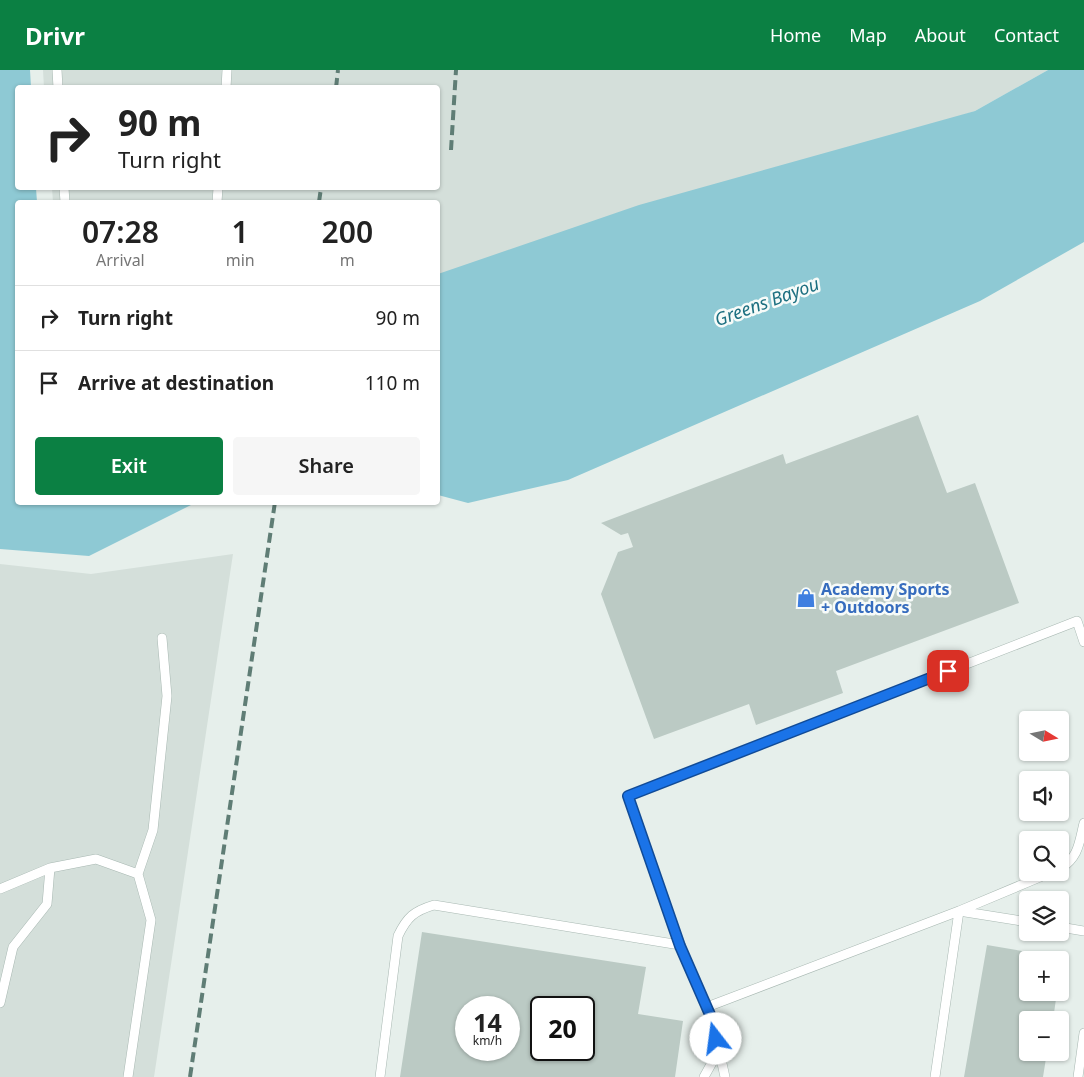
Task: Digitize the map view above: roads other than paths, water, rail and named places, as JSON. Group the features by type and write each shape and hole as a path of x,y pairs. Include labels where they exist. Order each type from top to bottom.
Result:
{"lane":[{"path":"57,70 58,85"},
{"path":"226,85 227,70"},
{"path":"724,1077 714,1027 680,946 628,796 1078,621 1084,642"},
{"path":"128,1077 151,920 138,874 153,830 168,696 162,638"},
{"path":"1069,863 1078,850 1084,823"},
{"path":"0,889 50,868 96,859 138,874"},
{"path":"0,1003 13,947 47,904 50,868"},
{"path":"707,1007 960,911 1031,881"},
{"path":"380,1077 398,936 404,924 421,909 434,905 680,946"},
{"path":"960,911 1019,921"},
{"path":"935,1077 960,911"},
{"path":"1069,928 1084,931"},
{"path":"1078,1077 1084,1033"},
{"path":"704,1077 719,1050"}],"water":[{"path":"0,70 30,70 31,85 15,85 15,190 36,190 37,200 15,200 15,505 191,505 89,556 0,549"},
{"name":"Greens Bayou","path":"1048,70 1084,70 1084,242 980,301 568,480 468,503 440,496 440,273 639,205 975,111"}],"railway":[{"path":"336,85 338,70"},
{"path":"451,150 456,70"},
{"path":"319,200 321,190"},
{"path":"190,1077 275,505"}],"place":[{"name":"Academy Sports + Outdoors","path":"806,598"}]}
